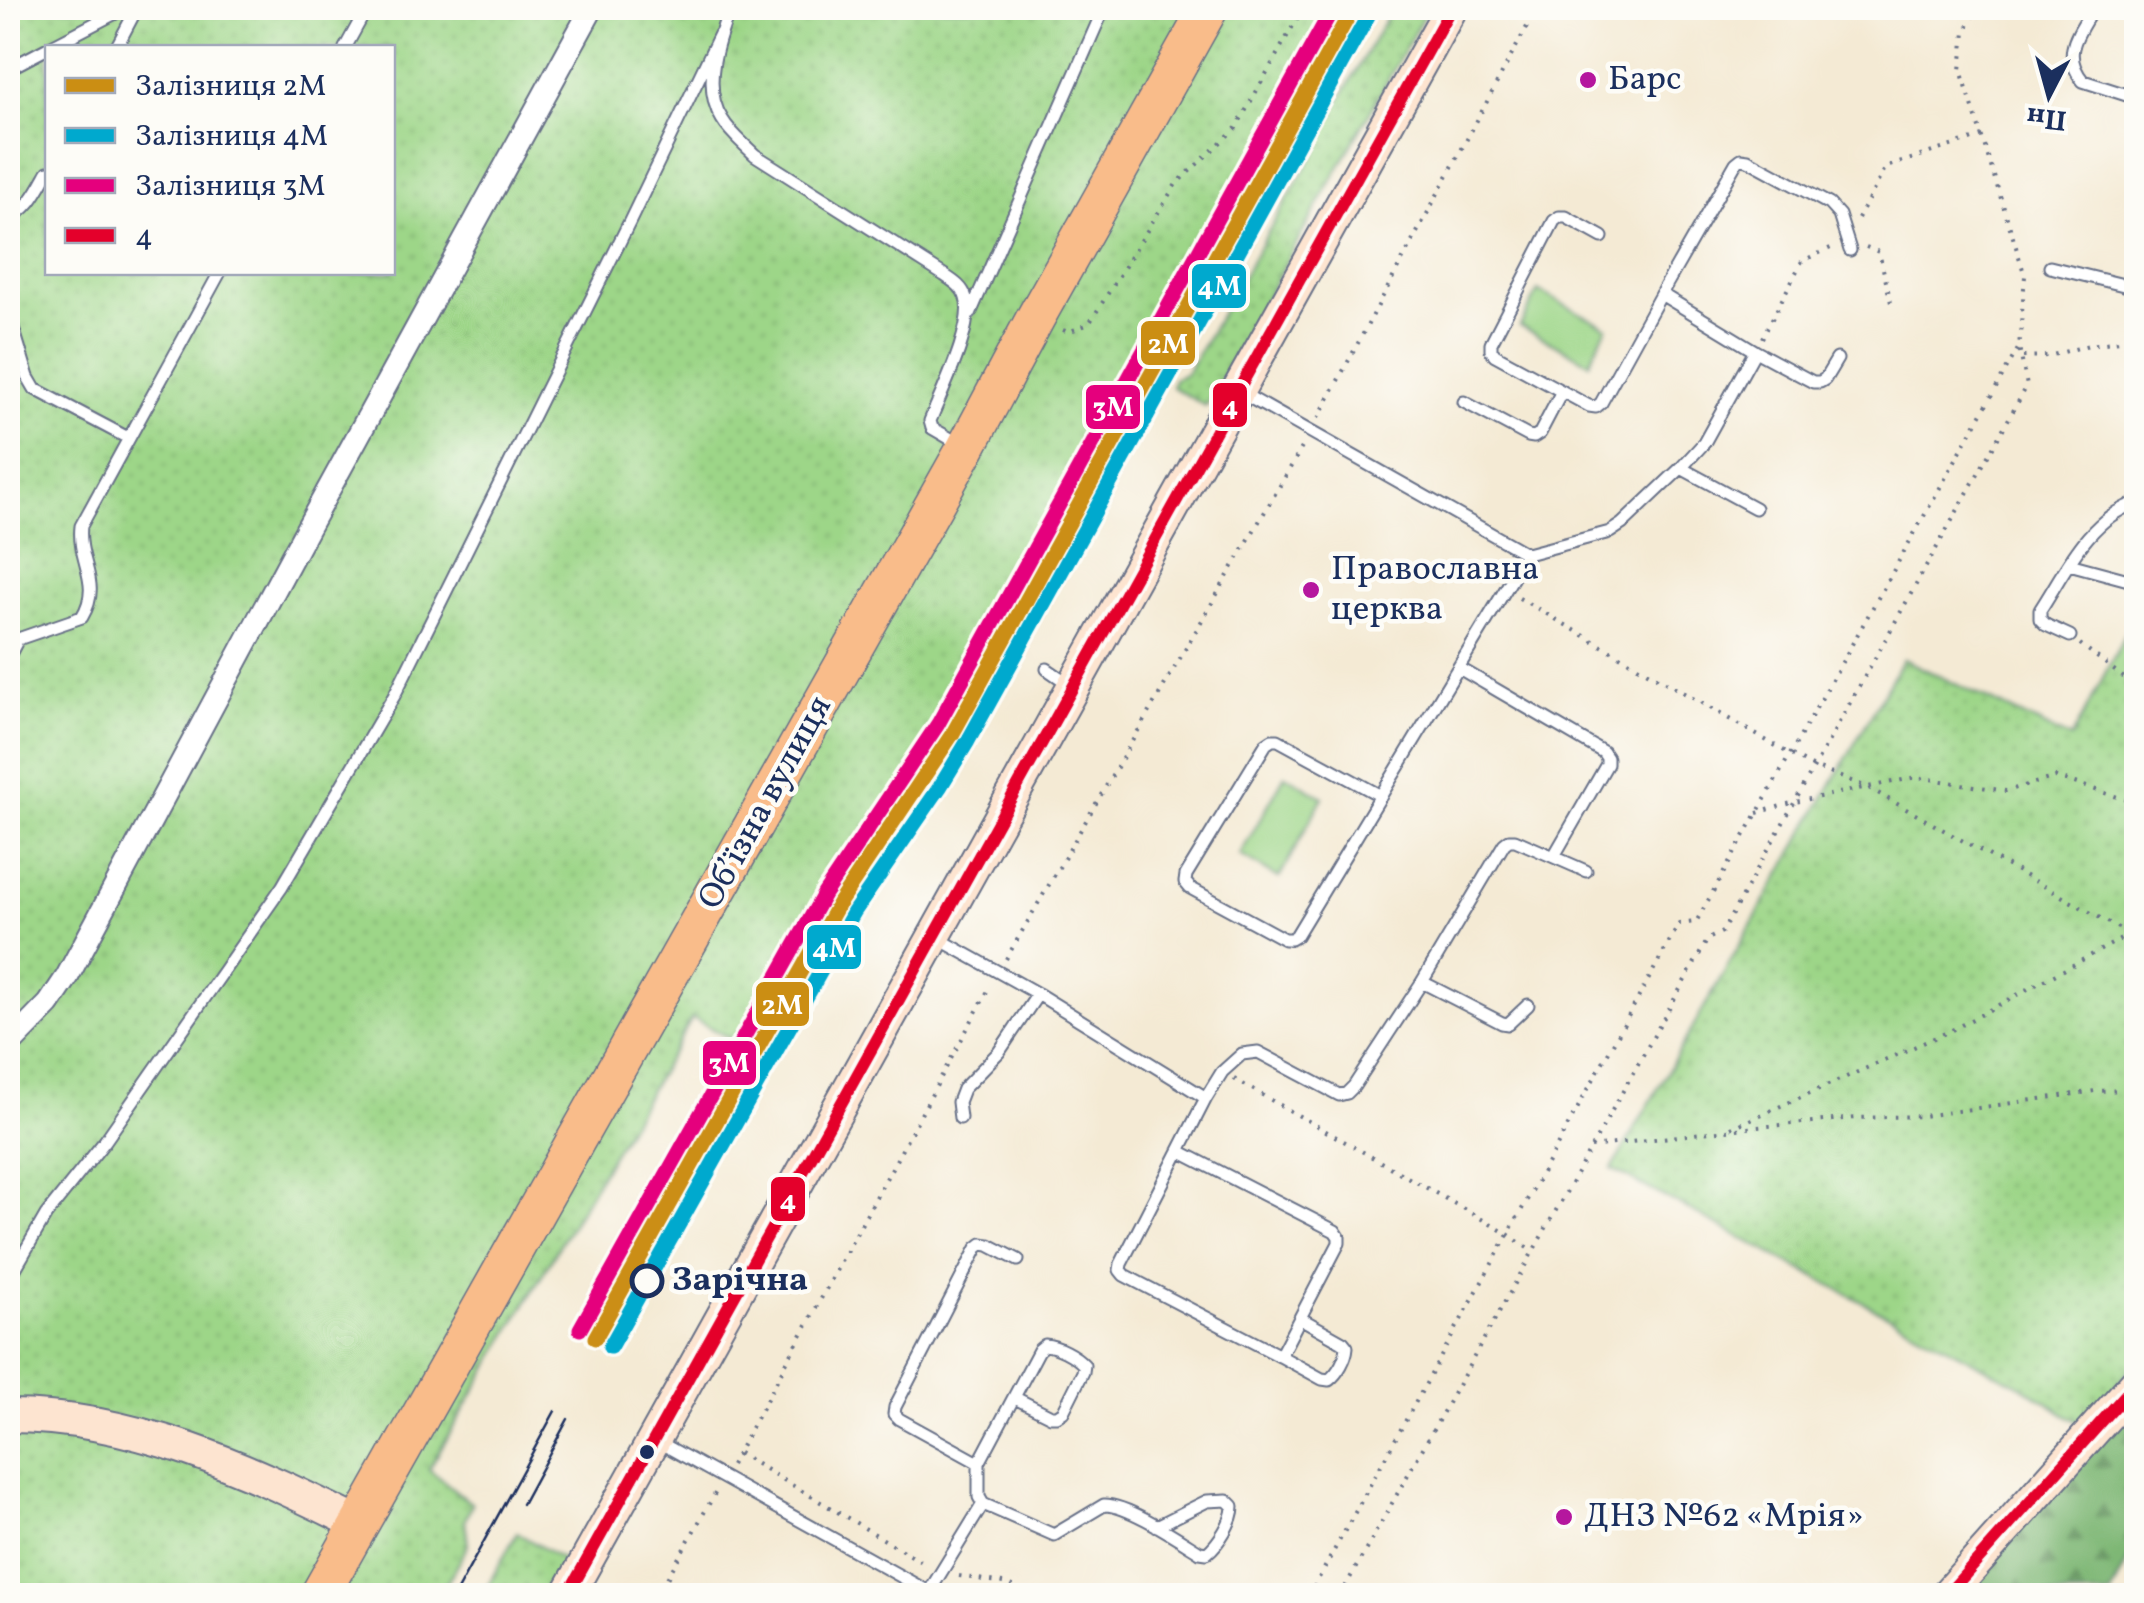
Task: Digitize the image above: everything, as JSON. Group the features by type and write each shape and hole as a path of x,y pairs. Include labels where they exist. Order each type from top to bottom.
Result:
{"main road":[{"name":"Обʼїзна вулиця","path":"320,1596 1209,8"}],"street":[{"path":"8,1046 49,1004 67,977 592,8"},
{"path":"567,1596 935,937 1060,677 1238,390 1451,8"},
{"path":"1946,1596 2136,1383"},
{"path":"8,1416 88,1422 138,1432 222,1461 359,1524"}],"lane":[{"path":"54,45 125,8"},
{"path":"118,45 138,8"},
{"path":"347,45 367,8"},
{"path":"8,1281 46,1215 105,1141 282,887 394,696 630,221 730,8"},
{"path":"966,448 932,428 930,420 979,289 1104,8"},
{"path":"2093,8 2072,45 2078,74 2084,80 2136,98"},
{"path":"720,34 712,80 718,114 735,137 755,154 960,286 967,300 966,323"},
{"path":"8,68 45,50"},
{"path":"1602,238 1566,218 1554,221 1491,343 1495,355 1596,407 1736,163 1742,159 1829,204 1839,215 1848,246"},
{"path":"8,219 31,202 45,177"},
{"path":"2050,267 2136,288"},
{"path":"8,658 12,640 82,618 90,604 81,526 218,275"},
{"path":"1660,294 1813,382 1825,379 1837,359"},
{"path":"8,310 35,390 128,438"},
{"path":"1381,796 1272,740 1186,875 1186,882 1190,888 1284,939 1296,936 1459,668 1527,554 1610,532 1622,524 1681,468 1708,436 1755,351"},
{"path":"1238,390 1527,554"},
{"path":"1464,402 1534,437 1562,392"},
{"path":"1681,468 1754,508"},
{"path":"2070,636 2046,625 2040,619 2040,610 2082,542 2112,513 2136,502"},
{"path":"2069,564 2136,582"},
{"path":"1459,668 1608,758 1554,856"},
{"path":"1300,1318 1347,1347 1329,1380 1124,1276 1120,1270 1222,1072 1242,1054 1258,1052 1338,1094 1347,1093 1422,982 1504,844 1515,840 1586,870"},
{"path":"935,937 1038,994 1206,1098"},
{"path":"1422,982 1502,1023 1508,1024 1528,1005"},
{"path":"960,1118 958,1102 963,1089 999,1052 1038,994"},
{"path":"1179,1151 1339,1237 1280,1356"},
{"path":"979,1463 898,1420 895,1407 977,1248 989,1245 1018,1260"},
{"path":"1015,1398 1057,1416 1063,1412 1084,1365 1052,1346 1045,1345 1039,1350 979,1463 979,1497 983,1504 1054,1534 1108,1504 1207,1553 1233,1514 1234,1506 1227,1500 1206,1501 1157,1526"},
{"path":"654,1439 928,1594 983,1504"}],"path":[{"path":"1036,316 1068,332 1089,324 1176,184 1236,128 1303,8"},
{"path":"657,1596 998,972 1311,431 1537,8"},
{"path":"1340,1596 1708,939 1722,932 2026,386 2020,347 2025,276 1961,70 1965,32 1977,8"},
{"path":"1848,246 1879,252 1892,307"},
{"path":"2021,358 2136,339"},
{"path":"1309,1596 1679,924 1696,922 2020,347"},
{"path":"1505,590 1790,754 1867,787 2135,934"},
{"path":"2070,636 2136,686"},
{"path":"1757,813 1917,776 2006,791 2056,777 2136,803"},
{"path":"1726,1130 1950,1031 2135,934"},
{"path":"1222,1072 1508,1234 1532,1252"},
{"path":"1591,1148 1726,1130 1923,1116 2136,1090"},
{"path":"738,1453 940,1573 1009,1584 1030,1596"}],"green space":[{"path":"8,8 1337,8 1013,608 1001,607 996,619 1001,631 931,760 844,872 827,901 809,916 744,1046 692,1018 429,1469 472,1504 465,1520 468,1545 440,1595 8,1596"},
{"path":"1392,8 1428,8 1206,406 1172,387 1174,379 1186,374 1319,147 1321,133"},
{"path":"1538,291 1607,327 1589,362 1520,326"},
{"path":"2136,614 2136,1362 2083,1425 2026,1389 1612,1169 1903,659 2071,739"},
{"path":"1285,775 1323,797 1279,878 1240,855"},
{"path":"2136,1383 2136,1545 2111,1595 1946,1596"},
{"path":"517,1533 581,1570 567,1595 482,1596"}],"tram line":[{"path":"454,1596 555,1411"},
{"path":"522,1504 568,1419"}],"rail line":[{"name":"3М","path":"580,1329 824,894 938,724 1333,8"},
{"name":"2М","path":"595,1338 839,903 953,733 1353,8"},
{"name":"4М","path":"610,1347 854,912 968,741 1368,16"}],"transit line":[{"name":"4","path":"567,1596 1451,8"},
{"name":"4","path":"1946,1596 2136,1383"}],"place":[{"name":"Барс","path":"1588,80"},
{"name":"Православна церква","path":"1311,590"},
{"name":"Зарічна","path":"647,1281"},
{"name":"ДНЗ №62 «Мрія»","path":"1564,1517"}]}
